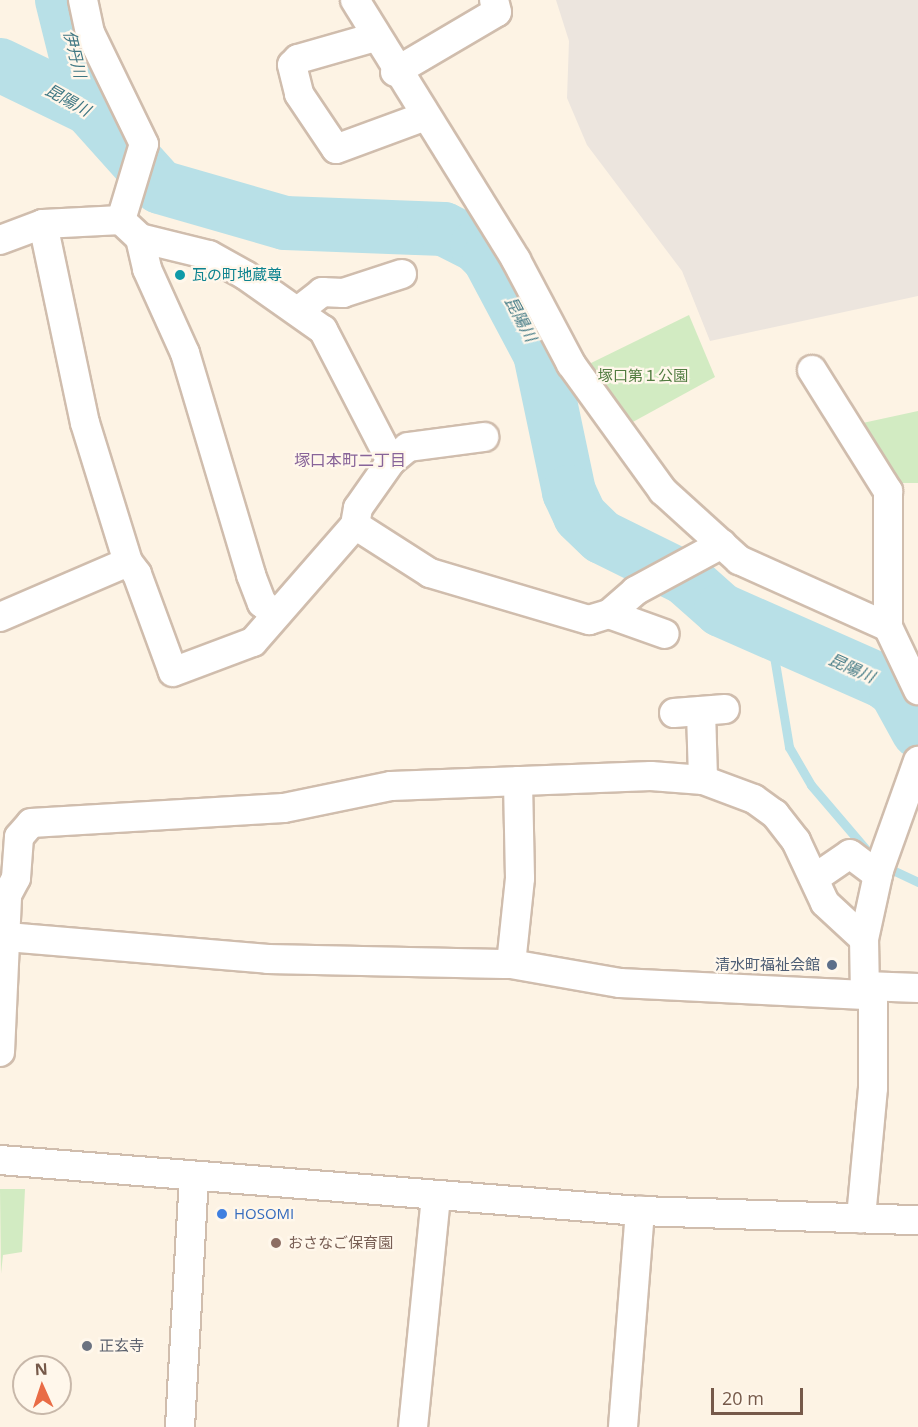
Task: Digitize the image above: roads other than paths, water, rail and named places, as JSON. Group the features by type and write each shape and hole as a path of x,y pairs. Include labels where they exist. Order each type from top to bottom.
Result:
{"street":[{"path":"84,0 90,33 139,128 144,152 130,218 147,269 185,353 251,575 262,603 276,615"},
{"path":"355,0 395,72 516,260 571,363 626,446 663,491 739,560 888,627"},
{"path":"395,72 497,12 494,0"},
{"path":"375,36 298,59 292,65 299,93 336,149 423,117"},
{"path":"0,240 43,224 130,218 208,255 298,311 323,330 391,461"},
{"path":"43,224 68,362 128,562 137,574 173,672 253,642 355,525 358,508 391,461 408,447 484,437"},
{"path":"298,311 322,292 344,293 402,274"},
{"path":"812,370 888,491 888,627 918,690"},
{"path":"355,525 430,573 490,594 589,620 609,614 657,580 722,544"},
{"path":"0,617 128,562"},
{"path":"609,614 665,634"},
{"path":"700,711 703,780"},
{"path":"861,1218 873,1088 873,1000 865,991 864,939 880,868 918,761"},
{"path":"0,1052 7,937 4,894 16,878 19,837 31,824 284,808 391,786 518,781 703,780 765,805 796,842 825,903 864,939"},
{"path":"511,964 520,878 518,781"},
{"path":"815,878 850,854 880,868"},
{"path":"7,937 267,959 511,964 620,983 865,991 918,988"},
{"path":"0,1160 436,1198 639,1211 918,1220"},
{"path":"180,1427 194,1176"},
{"path":"413,1427 436,1198"},
{"path":"624,1427 639,1211"}],"waterway":[{"name":"伊丹川","path":"62,0 89,108"},
{"name":"昆陽川","path":"0,65 89,108 160,187 285,223 444,229 477,246 489,258 540,354 569,492 580,516 602,537 685,578 721,610 884,682 896,691 918,731"},
{"path":"770,632 789,747 811,785 869,853"},
{"path":"884,866 918,882"}],"place":[{"name":"瓦の町地蔵尊","path":"180,275"},
{"name":"清水町福祉会館","path":"832,965"},
{"name":"HOSOMI","path":"222,1214"},
{"name":"おさなご保育園","path":"276,1243"},
{"name":"正玄寺","path":"87,1346"}],"district":[{"name":"塚口本町二丁目","path":"350,460"}],"park label":[{"name":"塚口第１公園","path":"643,376"}]}
